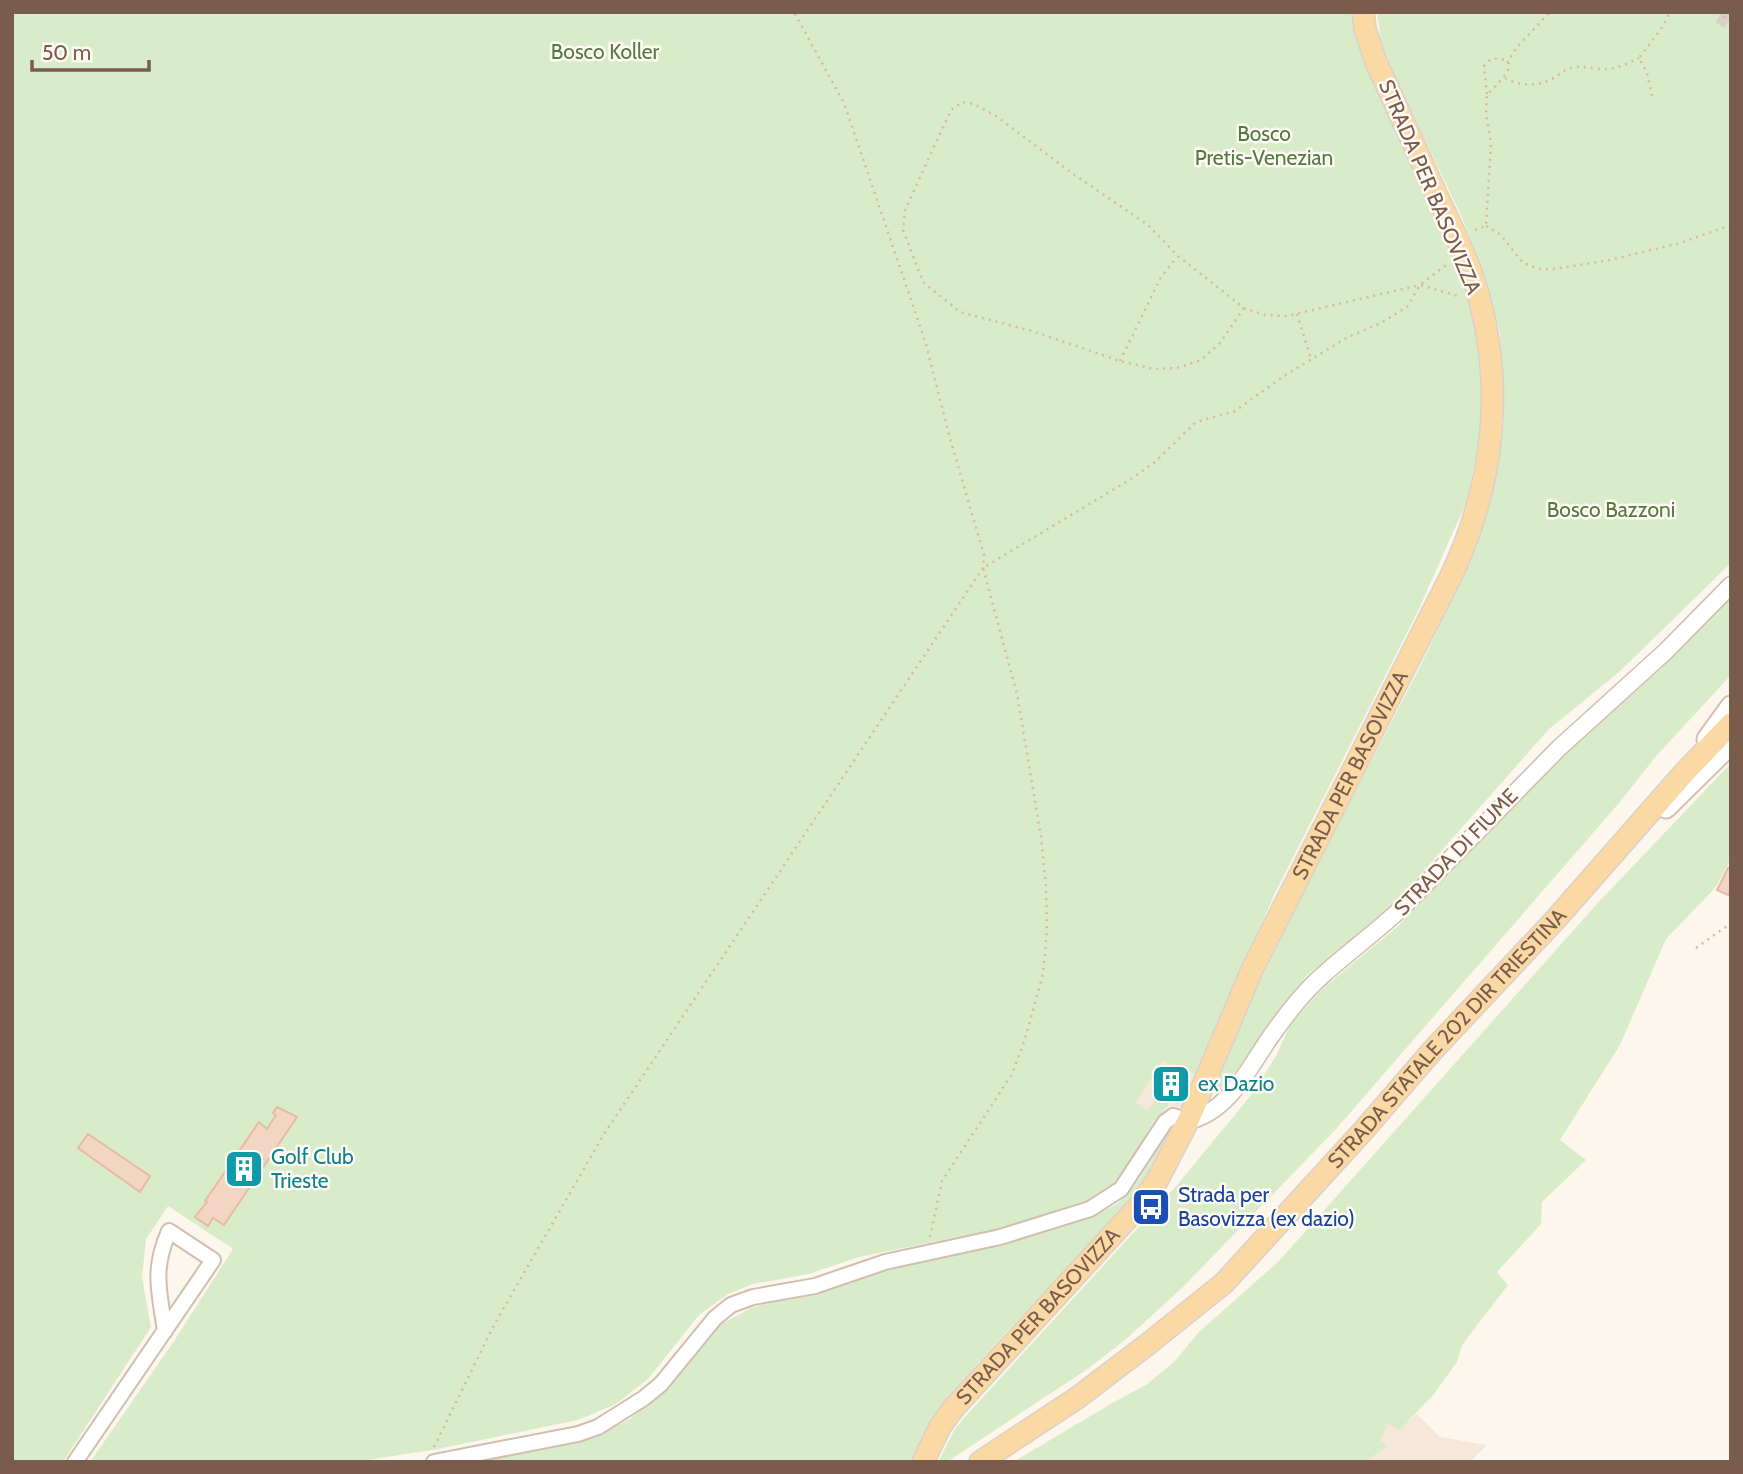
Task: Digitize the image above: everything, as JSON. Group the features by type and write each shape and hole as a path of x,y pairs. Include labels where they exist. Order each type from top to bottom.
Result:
{"main road":[{"name":"STRADA PER BASOVIZZA","path":"923,1462 935,1435 952,1410 1138,1207 1168,1161 1188,1122 1252,970 1445,589 1469,534 1485,477 1493,418 1491,357 1481,306 1456,236 1376,62 1365,29 1363,12"},
{"path":"1685,772 1731,706"},
{"name":"STRADA STATALE 202 DIR TRIESTINA","path":"980,1462 1077,1398 1224,1283 1731,724"},
{"path":"1568,905 1731,744"}],"street":[{"name":"STRADA DI FIUME","path":"1188,1122 1202,1118 1216,1109 1242,1080 1301,997 1323,975 1383,927 1559,748 1666,651 1731,584"},
{"path":"432,1458 578,1434 598,1427 623,1413 661,1384 707,1326 731,1305 753,1297 815,1286 885,1262 1000,1237 1090,1209 1121,1189 1165,1122 1173,1116 1188,1122"},
{"path":"75,1462 213,1260 169,1231 159,1254 158,1278 164,1331"}],"path":[{"path":"795,12 844,103 926,344 984,555 983,568 1017,694 1041,837 1047,930 1043,974 1012,1074 942,1181 928,1254"},
{"path":"1507,63 1517,47 1550,12"},
{"path":"1505,78 1514,83 1533,85 1551,80 1566,69 1578,66 1605,69 1622,66 1639,58 1670,12"},
{"path":"1718,12 1731,22"},
{"path":"1486,226 1491,142 1486,113 1484,66 1492,59 1500,58 1507,63 1509,70 1505,78 1487,95"},
{"path":"1639,58 1647,74 1652,96"},
{"path":"1244,308 1220,343 1201,360 1177,368 1154,369 960,312 923,282 903,230 905,210 951,110 962,102 974,104 999,118 1069,171 1148,225 1178,256 1244,308 1265,315 1287,316 1420,285 1447,292 1481,306"},
{"path":"1456,236 1486,226 1501,235 1522,262 1538,269 1554,269 1610,260 1680,243 1731,225"},
{"path":"1120,361 1161,277 1178,256"},
{"path":"432,1458 494,1325 604,1134 983,568 1131,479 1155,462 1196,422 1235,411 1311,359 1407,307 1420,285 1447,264 1465,257"},
{"path":"1297,314 1311,359"},
{"path":"1696,948 1731,923"}],"shaded area":[{"path":"1163,1060 1197,1075 1183,1108 1166,1111 1172,1102 1147,1111 1136,1102"},
{"path":"1417,1414 1440,1437 1487,1445 1470,1462 1365,1462 1388,1446 1380,1440 1388,1424 1400,1429"}],"green space":[{"path":"12,12 1355,12 1460,273 1482,351 1483,421 1467,501 1417,613 1274,895 1197,1075 1163,1061 1136,1102 1147,1111 1159,1096 1172,1102 1154,1121 1116,1185 1083,1205 1031,1222 859,1257 809,1274 753,1284 728,1294 699,1315 649,1378 616,1404 578,1420 438,1449 355,1462 90,1462 174,1341 233,1249 168,1206 146,1239 142,1277 151,1327 63,1462 12,1462"},
{"name":"Bosco Bazzoni","path":"1377,12 1731,12 1731,563 1618,673 1549,729 1398,900 1306,976 1221,1091 1216,1093 1214,1087 1246,1011 1306,886 1418,671 1477,543 1489,506 1504,423 1500,333 1483,270 1460,213 1394,75 1381,40"},
{"path":"1731,596 1731,675 1657,755 1619,803 1336,1129 1183,1287 1125,1340 1089,1368 947,1462 938,1462 955,1429 964,1418 1177,1185 1252,1094 1276,1056 1290,1025 1322,989 1397,927 1557,762 1678,650"},
{"path":"1731,763 1731,859 1715,888 1666,939 1620,1045 1560,1140 1586,1160 1542,1202 1541,1224 1497,1272 1508,1285 1462,1345 1457,1362 1434,1394 1400,1430 1388,1424 1380,1440 1388,1446 1365,1462 1013,1462 1146,1385 1175,1361 1199,1332 1279,1261 1595,906"},
{"path":"1172,1130 1151,1172 1136,1194 969,1375 927,1433 912,1462 479,1462 601,1434 630,1419 664,1390 705,1338 723,1323 751,1308 818,1294 858,1278 1010,1242 1093,1217 1118,1203 1136,1184 1160,1142"}],"building":[{"path":"1728,868 1731,869 1731,889 1728,895 1717,890"},
{"name":"ex Dazio","path":"1165,1070 1186,1080 1178,1098 1156,1089"},
{"name":"Golf Club Trieste","path":"277,1107 297,1117 224,1225 213,1218 208,1226 195,1217 259,1122 267,1129 276,1115 273,1113"},
{"path":"88,1134 150,1176 140,1192 78,1148"}],"tunnel":[{"path":"1722,12 1731,18"}],"place":[{"name":"ex Dazio","path":"1171,1084"},
{"name":"Golf Club Trieste","path":"244,1169"},
{"name":"Strada per Basovizza (ex dazio)","path":"1151,1207"}],"park label":[{"name":"Bosco Koller","path":"605,52"},
{"name":"Bosco Pretis-Venezian","path":"1264,146"}]}
